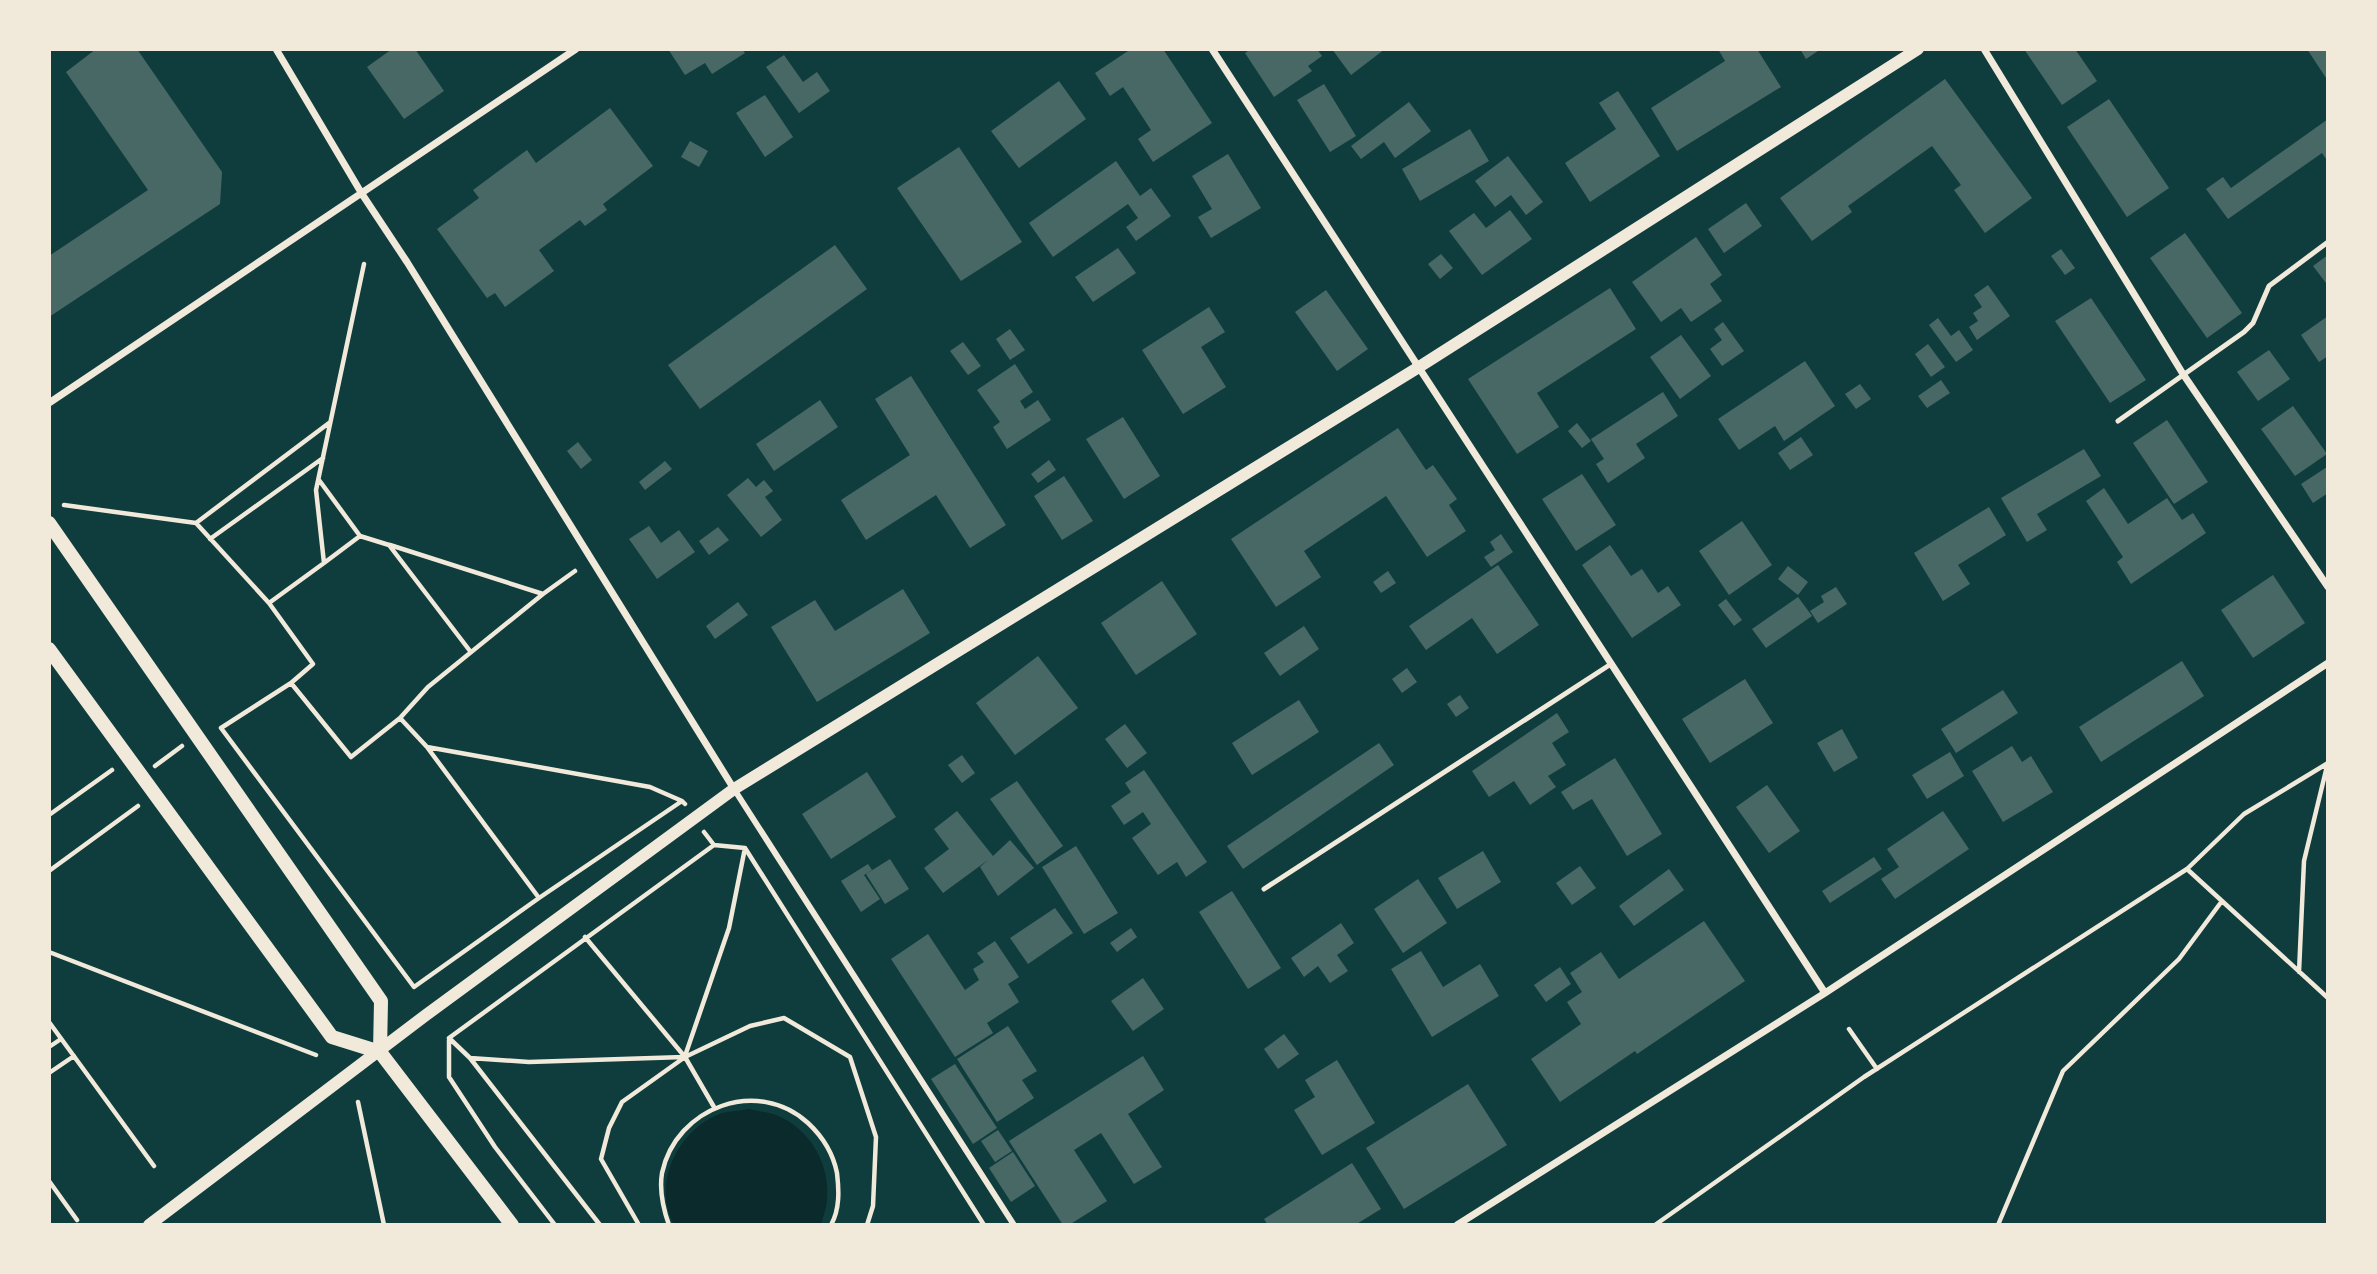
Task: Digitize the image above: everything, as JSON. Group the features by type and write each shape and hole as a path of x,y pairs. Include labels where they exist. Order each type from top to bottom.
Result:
{"main road":[{"path":"49,523 381,1001 380,1052"},
{"path":"49,649 332,1037 380,1052 512,1225"}],"street":[{"path":"276,49 362,194 414,273 734,789 1014,1225"},
{"path":"49,403 576,49"},
{"path":"1212,49 1825,993"},
{"path":"149,1225 426,1015 734,789 1419,367 1918,49"},
{"path":"1984,49 2183,374 2328,587"},
{"path":"1457,1225 1825,993 2328,663"}],"lane":[{"path":"2118,421 2244,332 2253,323 2269,286 2328,242"},
{"path":"1264,889 1611,664"}],"path":[{"path":"324,563 316,490 364,264"},
{"path":"196,523 331,422"},
{"path":"210,539 323,458"},
{"path":"318,479 360,536 543,594"},
{"path":"64,505 196,523 269,603 313,664 291,683 221,728 414,987 682,801"},
{"path":"269,603 360,536"},
{"path":"389,545 470,651"},
{"path":"291,683 351,758 400,718 428,687 470,651 575,571"},
{"path":"400,718 427,747 539,898"},
{"path":"154,766 184,744"},
{"path":"427,747 650,787 682,801 714,845"},
{"path":"1655,1225 1877,1069 2187,869 2244,814 2328,762"},
{"path":"2299,972 2304,860 2328,762"},
{"path":"49,815 112,771"},
{"path":"49,871 138,806"},
{"path":"449,1038 714,845 745,848"},
{"path":"685,1057 729,928 745,848"},
{"path":"745,848 984,1225"},
{"path":"2187,869 2328,998"},
{"path":"1998,1225 2063,1071 2179,959 2222,901"},
{"path":"585,937 685,1057 714,1107"},
{"path":"49,952 316,1055"},
{"path":"639,1225 601,1159 609,1128 622,1102 685,1057 750,1026 784,1018 850,1057 876,1137 873,1206 867,1225"},
{"path":"49,1022 154,1166"},
{"path":"1849,1029 1877,1069"},
{"path":"449,1038 470,1058 600,1225"},
{"path":"449,1038 449,1077 495,1147 555,1225"},
{"path":"49,1047 61,1039"},
{"path":"49,1073 74,1056"},
{"path":"470,1058 529,1062 685,1057"},
{"path":"669,1225 662,1203 662,1174 671,1146 690,1123 714,1107 743,1100 772,1103 799,1115 821,1135 835,1161 839,1190 835,1219 831,1225"},
{"path":"358,1102 384,1225"},
{"path":"49,1181 77,1220"}],"water":[{"path":"749,1109 773,1114 788,1121 815,1148 825,1172 827,1185 821,1225 674,1225 666,1192 673,1159 682,1144 707,1120 722,1113"}],"building":[{"path":"96,49 137,49 222,172 220,204 49,317 49,256 148,190 66,72"},
{"path":"392,49 415,49 444,91 404,119 367,67"},
{"path":"668,49 742,49 745,53 712,74 705,63 685,75"},
{"path":"1131,49 1163,49 1212,123 1153,162 1138,139 1151,130 1123,87 1110,96 1095,73"},
{"path":"1251,49 1317,49 1322,56 1308,66 1312,71 1274,97 1245,53"},
{"path":"1332,49 1385,49 1351,75"},
{"path":"1718,49 1757,49 1781,87 1677,151 1651,108 1725,61"},
{"path":"1800,49 1821,49 1806,59"},
{"path":"2024,49 2075,49 2097,81 2062,105"},
{"path":"2307,49 2328,49 2328,81"},
{"path":"784,55 803,82 817,72 830,91 799,113 766,67"},
{"path":"1945,79 2032,198 1985,233 1954,190 1961,185 1932,146 1848,206 1852,212 1812,241 1780,198"},
{"path":"1059,81 1086,119 1019,168 991,131"},
{"path":"1324,84 1356,136 1330,152 1297,100"},
{"path":"1618,91 1660,156 1590,202 1565,163 1616,129 1599,103"},
{"path":"765,95 793,137 765,157 736,113"},
{"path":"2109,99 2169,188 2127,217 2067,127"},
{"path":"1409,102 1431,131 1395,158 1384,142 1361,159 1351,146"},
{"path":"610,108 653,166 603,204 607,210 585,226 580,220 539,250 554,271 505,307 495,293 487,298 437,229 479,198 473,190 527,150 536,163"},
{"path":"2328,119 2328,162 2322,153 2228,219 2206,189 2223,177 2231,188"},
{"path":"1470,129 1489,161 1420,201 1402,169"},
{"path":"690,141 708,151 699,167 681,157"},
{"path":"959,147 1022,242 961,281 897,188"},
{"path":"1228,154 1261,208 1211,238 1198,217 1212,209 1192,176"},
{"path":"1508,156 1543,202 1526,215 1511,195 1495,207 1475,181"},
{"path":"1116,161 1140,196 1151,188 1171,216 1136,241 1126,227 1138,218 1128,204 1053,257 1029,223"},
{"path":"1746,203 1762,226 1724,253 1708,229"},
{"path":"1510,210 1532,239 1482,275 1449,231 1474,213 1486,228"},
{"path":"2185,233 2242,313 2207,338 2150,258"},
{"path":"1696,237 1722,275 1710,284 1722,301 1691,322 1681,308 1661,322 1632,282"},
{"path":"835,245 867,289 700,409 668,365"},
{"path":"1118,248 1136,273 1093,302 1075,277"},
{"path":"2061,249 2075,268 2065,275 2051,256"},
{"path":"1441,254 1453,268 1440,279 1428,264"},
{"path":"2328,255 2328,282 2326,283 2313,266"},
{"path":"1988,285 2010,316 1977,340 1969,327 1978,321 1973,313 1982,307 1974,295"},
{"path":"1610,288 1636,329 1537,393 1559,427 1517,454 1468,379"},
{"path":"1326,290 1368,349 1337,371 1295,312"},
{"path":"2091,298 2146,380 2110,403 2055,321"},
{"path":"1209,307 1225,332 1201,347 1226,387 1183,414 1142,350"},
{"path":"2328,316 2328,356 2319,362 2301,335"},
{"path":"1938,318 1951,336 1959,330 1973,350 1956,362 1929,325"},
{"path":"1723,322 1744,351 1722,366 1710,349 1722,340 1714,329"},
{"path":"1010,329 1025,350 1010,360 996,339"},
{"path":"1681,335 1711,376 1680,399 1650,357"},
{"path":"963,342 981,366 968,375 950,351"},
{"path":"1928,344 1945,367 1931,377 1915,354"},
{"path":"2269,350 2290,379 2258,401 2237,372"},
{"path":"1805,361 1835,406 1784,441 1775,426 1739,450 1718,419"},
{"path":"1015,364 1033,392 1020,401 1025,409 1038,400 1051,420 1007,449 993,427 1000,422 977,390"},
{"path":"911,376 1006,525 970,548 936,495 866,540 841,500 910,455 875,399"},
{"path":"1941,380 1950,393 1927,408 1918,396"},
{"path":"1860,384 1871,399 1856,409 1845,394"},
{"path":"1663,392 1678,416 1636,444 1645,458 1608,483 1596,464 1604,459 1591,439"},
{"path":"820,400 838,427 774,471 756,444"},
{"path":"2293,406 2327,454 2295,476 2261,429"},
{"path":"1123,417 1160,476 1124,499 1086,439"},
{"path":"2167,420 2208,482 2174,504 2133,443"},
{"path":"1577,423 1591,441 1582,448 1568,431"},
{"path":"1398,428 1426,470 1433,465 1457,499 1449,505 1466,531 1427,557 1386,496 1304,551 1321,577 1276,607 1231,539"},
{"path":"1801,437 1813,455 1790,470 1778,453"},
{"path":"578,442 592,460 581,469 567,451"},
{"path":"2084,449 2101,476 2037,514 2047,530 2027,542 2001,498"},
{"path":"1049,460 1056,470 1038,483 1031,474"},
{"path":"665,461 672,469 645,490 639,482"},
{"path":"2327,467 2328,493 2313,503 2301,484"},
{"path":"1582,474 1616,525 1576,551 1542,499"},
{"path":"1064,476 1093,521 1062,540 1034,496"},
{"path":"748,478 756,487 764,480 773,491 765,497 782,520 761,537 727,495"},
{"path":"2104,488 2128,524 2167,498 2182,520 2193,513 2206,533 2131,584 2117,562 2123,557 2086,501"},
{"path":"1989,507 2006,535 1958,565 1970,584 1943,601 1914,553"},
{"path":"1742,521 1772,565 1729,595 1699,551"},
{"path":"649,526 661,543 679,530 695,552 657,579 629,539"},
{"path":"718,527 729,540 709,555 699,541"},
{"path":"1501,534 1513,552 1491,567 1484,557 1495,550 1490,542"},
{"path":"1610,545 1631,576 1642,569 1658,593 1668,586 1681,605 1632,638 1582,565"},
{"path":"1498,565 1539,625 1497,654 1472,618 1426,650 1409,626"},
{"path":"1788,566 1808,582 1798,595 1778,579"},
{"path":"1388,571 1396,583 1381,593 1373,582"},
{"path":"2273,575 2305,623 2253,658 2221,610"},
{"path":"1162,581 1197,634 1136,675 1101,623"},
{"path":"1836,587 1847,604 1818,623 1810,611 1824,602 1821,596"},
{"path":"903,589 930,633 817,702 771,627 815,600 835,631"},
{"path":"1798,597 1812,616 1766,648 1752,629"},
{"path":"1726,599 1742,620 1734,626 1718,605"},
{"path":"738,602 748,615 715,639 706,626"},
{"path":"1304,626 1319,649 1280,676 1264,653"},
{"path":"1038,656 1078,708 1015,755 976,703"},
{"path":"2182,661 2204,696 2101,762 2079,727"},
{"path":"1407,668 1417,682 1402,693 1392,679"},
{"path":"1745,679 1773,723 1710,763 1682,719"},
{"path":"2003,690 2018,713 1956,753 1941,729"},
{"path":"1460,695 1469,708 1456,717 1447,704"},
{"path":"1299,700 1319,732 1252,775 1232,743"},
{"path":"1557,713 1569,732 1552,743 1566,765 1548,776 1556,787 1530,805 1514,781 1489,797 1472,771"},
{"path":"1125,724 1147,753 1127,768 1105,739"},
{"path":"1842,729 1858,758 1834,772 1817,743"},
{"path":"1379,743 1394,765 1243,869 1227,846"},
{"path":"2012,746 2022,762 2031,756 2053,792 2003,822 1972,771"},
{"path":"1950,752 1964,776 1927,799 1912,775"},
{"path":"962,755 975,773 962,783 948,765"},
{"path":"1615,758 1662,834 1627,856 1592,799 1573,810 1561,792"},
{"path":"1144,770 1207,862 1186,877 1177,862 1158,875 1132,838 1151,824 1143,812 1124,825 1111,806 1131,792 1125,783"},
{"path":"867,772 896,817 831,859 802,814"},
{"path":"1017,781 1063,846 1037,865 990,799"},
{"path":"1767,785 1800,831 1769,853 1736,807"},
{"path":"957,811 993,856 1010,840 1034,868 998,896 980,867 988,860 943,893 924,868 949,849 934,829"},
{"path":"1943,811 1969,849 1895,899 1881,879 1899,867 1887,849"},
{"path":"1076,846 1118,913 1084,934 1042,867"},
{"path":"1483,851 1501,882 1457,909 1438,878"},
{"path":"1874,857 1882,869 1830,903 1822,891"},
{"path":"890,859 909,889 885,904 866,874"},
{"path":"868,864 872,870 864,875 880,899 861,912 841,881"},
{"path":"1580,866 1596,888 1572,905 1556,883"},
{"path":"1669,869 1684,890 1634,926 1619,906"},
{"path":"1418,879 1447,923 1403,953 1374,909"},
{"path":"1232,891 1281,968 1248,989 1199,912"},
{"path":"1055,908 1073,933 1028,964 1010,938"},
{"path":"1704,921 1745,981 1560,1102 1531,1059 1581,1024 1567,1002 1582,992 1570,973 1601,952 1619,979"},
{"path":"1341,923 1354,943 1337,955 1348,971 1330,983 1318,966 1304,977 1291,958"},
{"path":"1131,928 1137,937 1117,952 1110,943"},
{"path":"928,934 965,990 979,980 973,969 984,962 977,953 995,941 1019,977 1008,984 1019,1002 987,1023 993,1033 955,1057 891,959"},
{"path":"1421,951 1443,987 1480,964 1499,996 1432,1037 1391,969"},
{"path":"1560,967 1571,984 1546,1002 1534,985"},
{"path":"1143,978 1164,1009 1133,1031 1111,1001"},
{"path":"1008,1026 1037,1071 1022,1080 1034,1098 997,1122 957,1059"},
{"path":"1284,1034 1299,1054 1278,1069 1264,1049"},
{"path":"1143,1056 1164,1090 1128,1114 1162,1167 1134,1184 1101,1133 1074,1150 1107,1201 1069,1225 1063,1225 1009,1141"},
{"path":"1337,1060 1375,1123 1322,1155 1294,1110 1315,1097 1305,1080"},
{"path":"955,1064 997,1128 973,1144 931,1079"},
{"path":"1468,1084 1507,1145 1404,1209 1366,1148"},
{"path":"998,1130 1012,1151 995,1162 981,1141"},
{"path":"1013,1152 1035,1186 1011,1202 989,1168"},
{"path":"1352,1163 1381,1209 1355,1225 1268,1225 1264,1219"}]}
